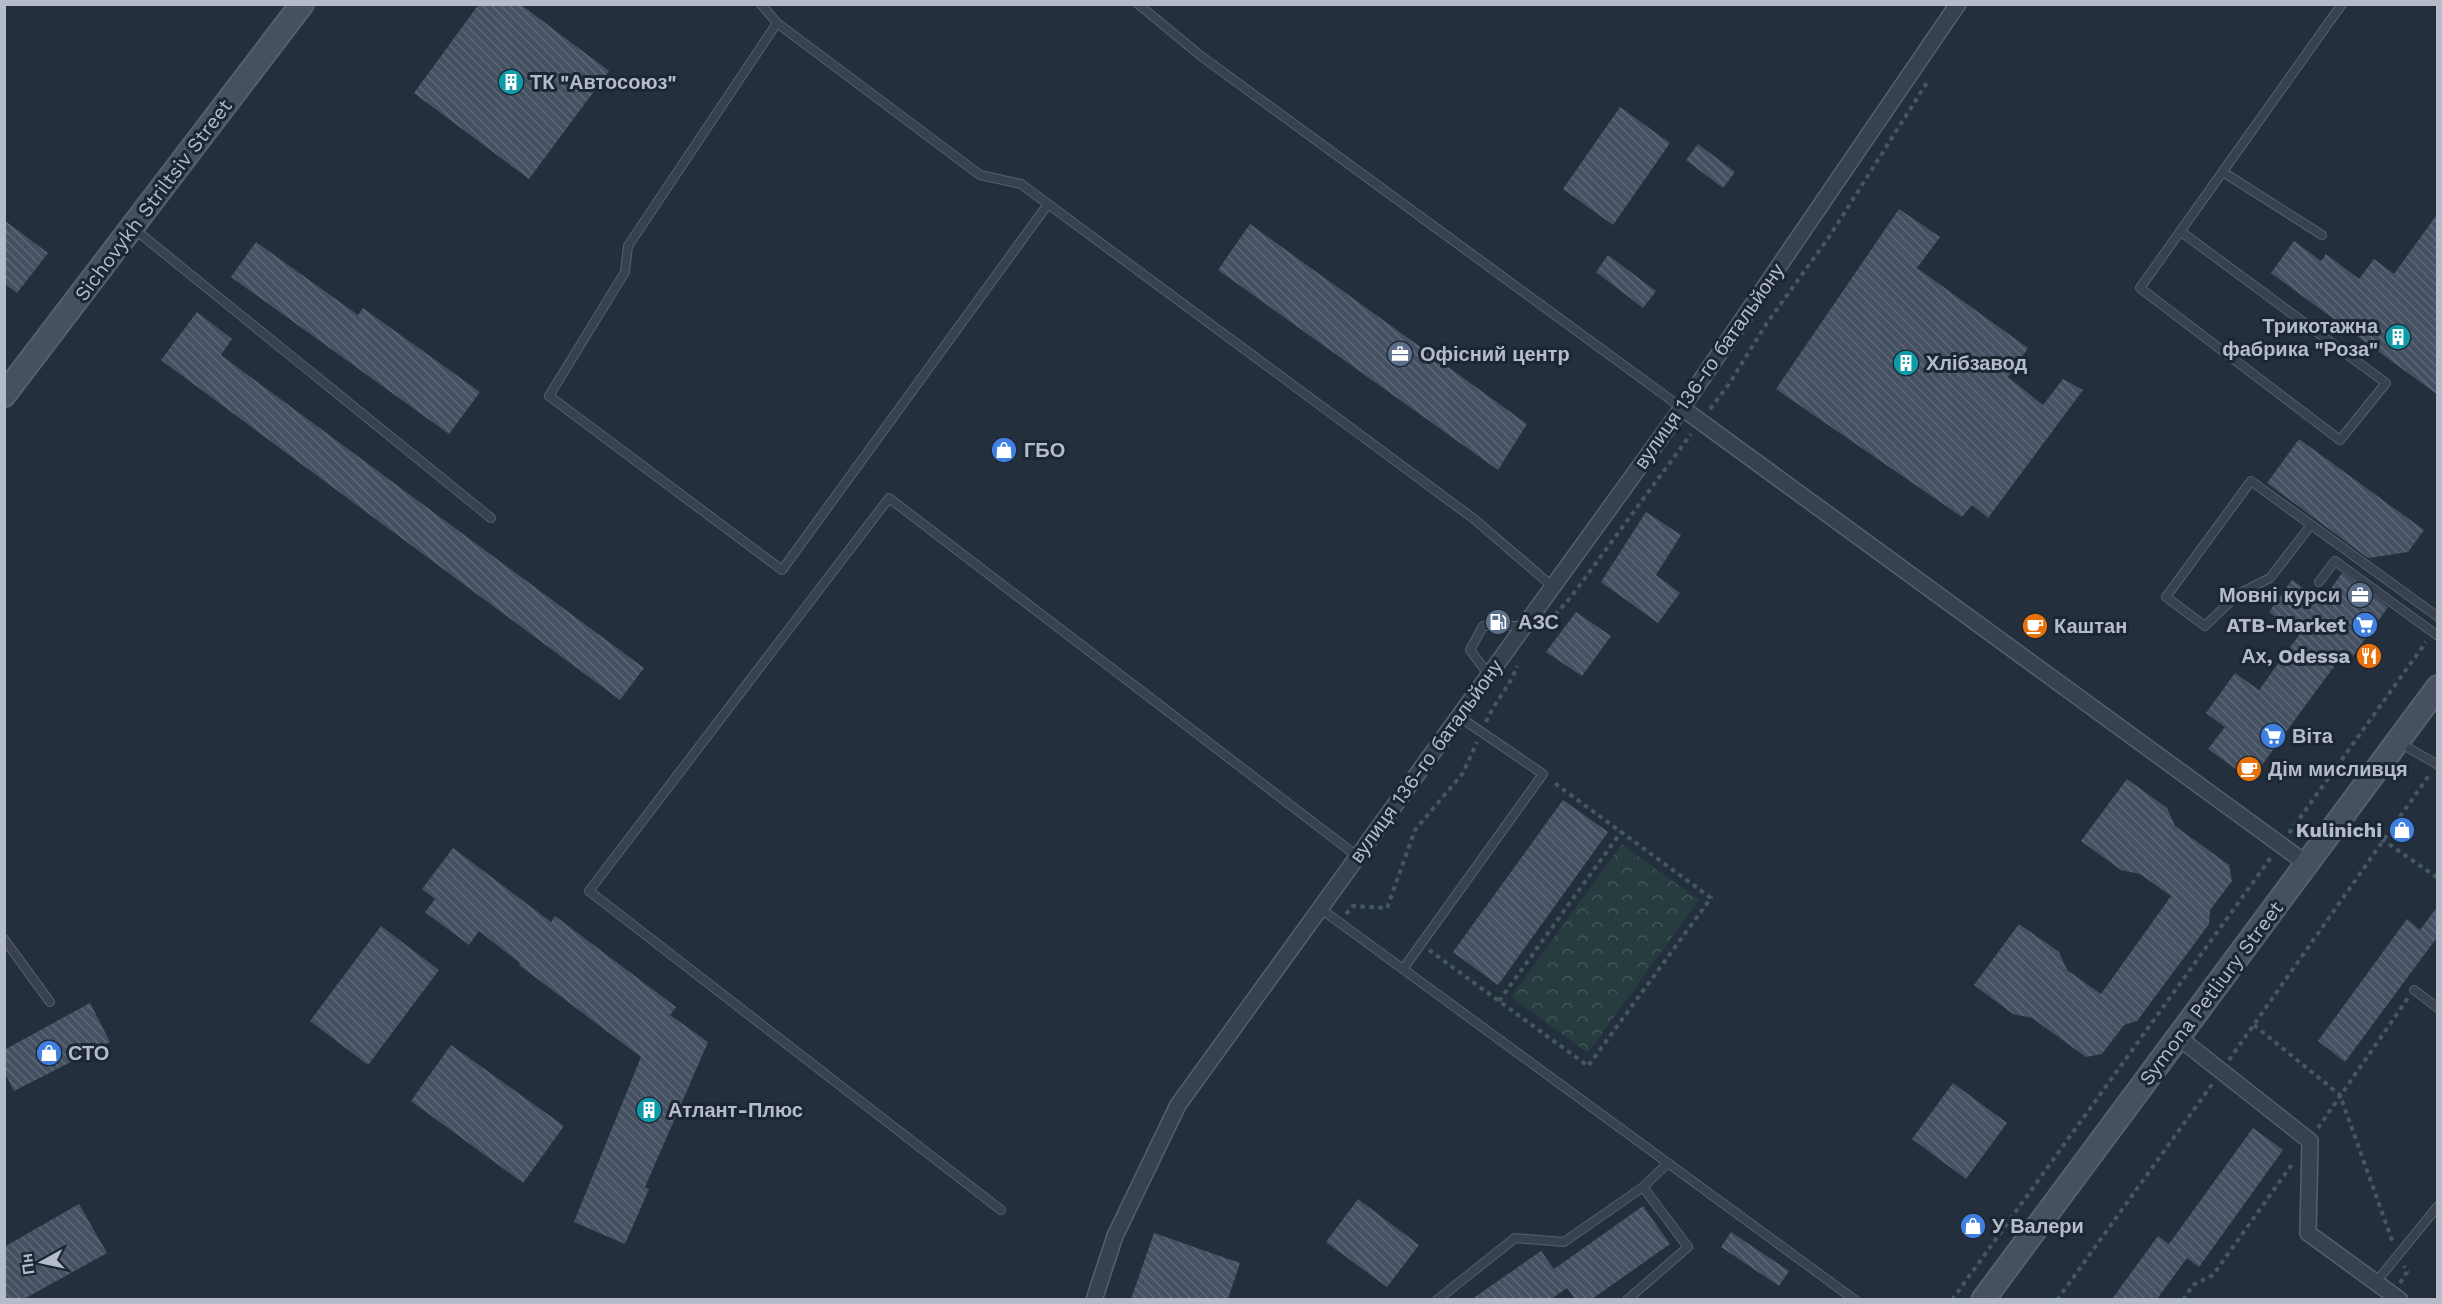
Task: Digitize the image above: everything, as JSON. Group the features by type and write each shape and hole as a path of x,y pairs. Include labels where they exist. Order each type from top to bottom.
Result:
{"main road":[{"name":"Sichovykh Striltsiv Street","path":"4,395 302,4"},
{"name":"Symona Petliury Street","path":"1983,1299 2438,687"}],"street":[{"name":"вулиця 136-го батальйону","path":"1094,1299 1115,1236 1178,1105 1682,408 1958,4"},
{"path":"1682,408 2307,864"},
{"path":"2178,1037 2310,1141 2308,1233 2396,1297"}],"lane":[{"path":"761,4 777,23 980,175 1021,184 1474,519 1552,586"},
{"path":"1138,4 1211,63 1682,408"},
{"path":"2180,231 2386,383 2340,441 2140,288 2180,231 2342,4"},
{"path":"777,23 628,246 625,273 549,396 782,570 1048,204"},
{"path":"2223,172 2322,235"},
{"path":"132,227 491,518"},
{"path":"2311,525 2270,578 2238,594 2205,626 2166,597 2252,481 2438,617"},
{"path":"1001,1210 589,891 889,498 1357,856"},
{"path":"2319,582 2335,561 2435,634"},
{"path":"1488,674 1470,650 1483,626 1523,626"},
{"path":"1403,969 1542,774 1458,716"},
{"path":"2398,742 2437,765"},
{"path":"1321,909 1855,1299"},
{"path":"4,939 50,1002"},
{"path":"2414,990 2438,1008"},
{"path":"1437,1299 1515,1238 1564,1242 1643,1187 1668,1163"},
{"path":"1627,1299 1688,1247 1643,1187"},
{"path":"2376,1282 2397,1253 2438,1206"}],"path":[{"path":"1708,411 1729,384 1767,323 1829,237 1934,71"},
{"path":"1548,623 1571,597 1694,429"},
{"path":"1952,1299 2435,634"},
{"path":"1339,923 1353,906 1387,908 1415,830 1463,774 1491,709 1513,679 1520,658"},
{"path":"2057,1299 2437,765"},
{"path":"1421,944 1588,1066 1711,898 1542,774"},
{"path":"2335,828 2384,840 2438,878"},
{"path":"1499,1001 1621,832"},
{"path":"2254,1025 2340,1095 2397,1253 2407,1272 2396,1297"}],"green space":[{"path":"1622,844 1699,900 1588,1053 1511,997"}],"building":[{"name":"ТК \"Автосоюз\"","path":"479,4 520,4 609,71 529,179 414,93"},
{"path":"1620,107 1670,143 1613,225 1563,189"},
{"path":"1698,144 1735,172 1723,188 1686,160"},
{"name":"Хлібзавод","path":"1899,209 1940,237 1917,268 2028,348 2008,377 2043,405 2063,379 2083,390 1988,518 1972,505 1962,517 1776,389"},
{"name":"Трикотажна фабрика \"Роза\"","path":"2438,213 2438,395 2271,273 2294,241 2321,261 2326,254 2359,279 2374,259 2394,274"},
{"path":"4,220 48,253 17,293 4,283"},
{"path":"1250,224 1527,424 1498,470 1218,270"},
{"path":"256,242 358,315 363,308 480,392 449,434 231,277"},
{"path":"1608,255 1656,291 1643,308 1596,272"},
{"path":"197,312 232,339 221,355 644,668 620,700 161,360"},
{"path":"2299,439 2424,530 2408,552 2368,558 2267,483"},
{"path":"1646,512 1681,535 1656,575 1680,593 1658,623 1601,582"},
{"path":"2342,573 2388,607 2353,656 2346,650 2251,780 2208,749 2225,727 2206,713 2235,673 2259,690 2299,635 2269,612 2292,580 2322,601"},
{"path":"1576,612 1611,636 1582,676 1546,652"},
{"path":"2127,779 2167,808 2175,826 2229,865 2232,881 2210,910 2209,924 2137,1021 2124,1025 2102,1054 2086,1057 2032,1018 2013,1014 1974,985 2019,924 2059,952 2067,970 2101,994 2171,896 2140,874 2121,870 2081,841"},
{"path":"1563,800 1608,832 1498,985 1453,952"},
{"path":"453,848 551,922 555,916 676,1007 670,1015 708,1042 645,1187 649,1189 625,1244 574,1222 641,1057 519,965 520,963 479,931 469,945 425,912 435,899 422,889"},
{"path":"2438,906 2438,936 2345,1062 2318,1041 2407,919 2420,930"},
{"path":"381,926 439,970 368,1065 310,1021"},
{"path":"90,1003 110,1042 14,1091 4,1071 4,1050"},
{"path":"451,1045 564,1126 523,1183 411,1101"},
{"path":"1953,1083 2007,1123 1966,1179 1912,1139"},
{"path":"2253,1128 2283,1150 2199,1267 2187,1258 2157,1299 2112,1299 2158,1236 2169,1244"},
{"path":"1358,1199 1419,1245 1387,1287 1326,1242"},
{"path":"79,1204 107,1253 24,1299 4,1299 4,1247"},
{"path":"1643,1206 1670,1244 1592,1299 1575,1299 1567,1288 1551,1299 1472,1299 1541,1251 1554,1269"},
{"path":"1731,1232 1789,1271 1779,1286 1721,1247"},
{"path":"1154,1233 1240,1263 1228,1299 1131,1299"}],"place":[{"name":"ТК \"Автосоюз\"","path":"511,82"},
{"name":"Трикотажна фабрика \"Роза\"","path":"2398,337"},
{"name":"Офісний центр","path":"1400,354"},
{"name":"Хлібзавод","path":"1906,363"},
{"name":"ГБО","path":"1004,450"},
{"name":"Мовні курси","path":"2360,595"},
{"name":"АЗС","path":"1498,622"},
{"name":"ATB-Market","path":"2365,625"},
{"name":"Каштан","path":"2035,626"},
{"name":"Ах, Odessa","path":"2369,656"},
{"name":"Віта","path":"2273,736"},
{"name":"Дім мисливця","path":"2249,769"},
{"name":"Kulinichi","path":"2402,830"},
{"name":"СТО","path":"49,1053"},
{"name":"Атлант-Плюс","path":"649,1110"},
{"name":"У Валери","path":"1973,1226"}]}
